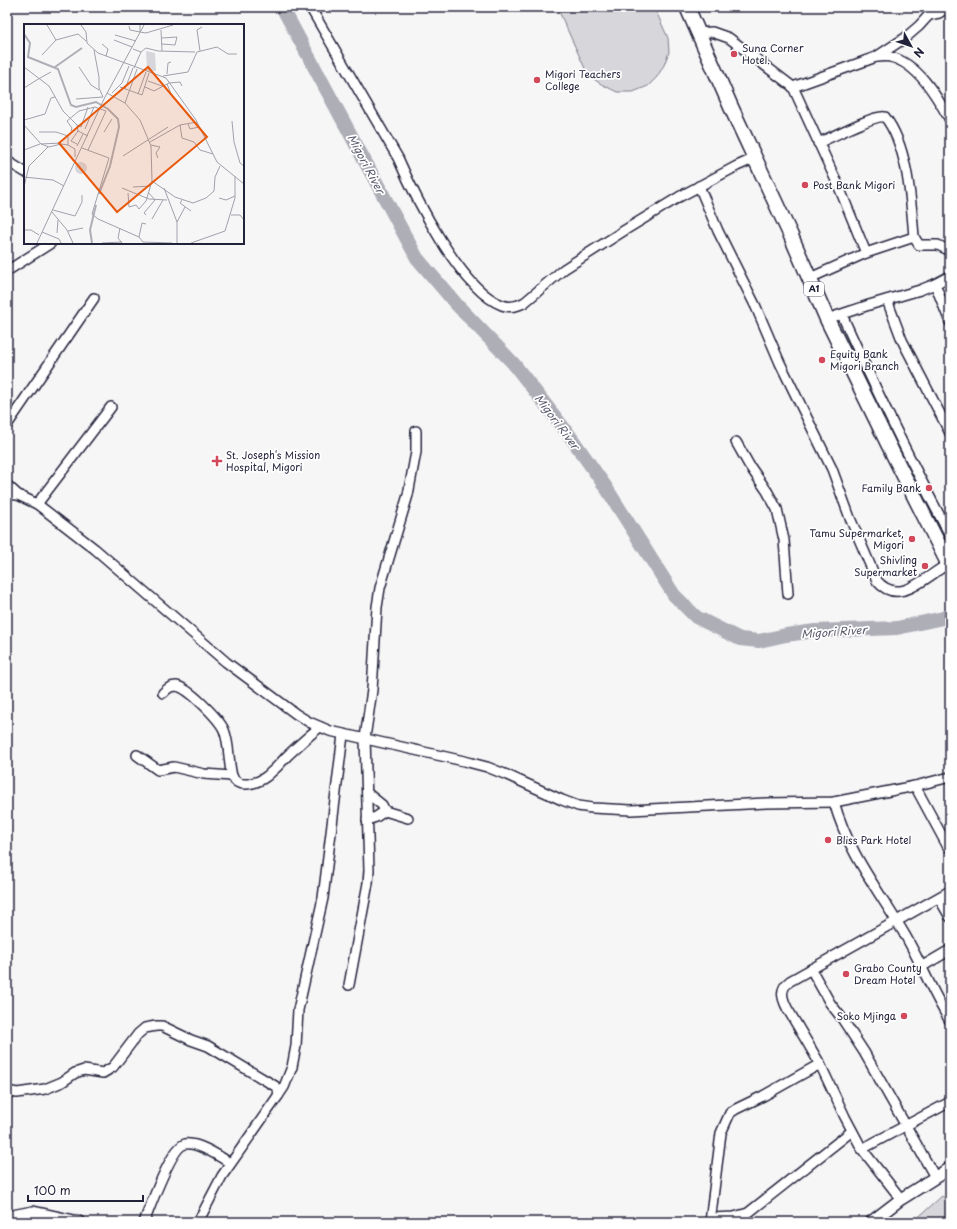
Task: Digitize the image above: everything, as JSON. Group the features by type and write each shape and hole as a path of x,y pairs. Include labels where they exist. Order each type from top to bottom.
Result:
{"highway":[{"name":"A1","path":"686,7 810,278 827,319 949,565"}],"street":[{"path":"310,7 398,158 429,221 458,264 476,286 486,295 503,305 518,306 525,302 564,269 625,230 699,186 755,158"},
{"path":"792,87 876,57 906,38 919,26 930,11 939,13 948,7"},
{"path":"698,33 712,32 730,38 792,87 866,253"},
{"path":"876,57 889,57 902,62 921,76 935,95 950,120"},
{"path":"818,143 866,122 880,117 885,117 896,137 905,164 914,237 919,245 938,245 950,251"},
{"path":"7,160 24,171"},
{"path":"699,186 722,238 756,307 780,363 832,469 850,518 877,581 882,588 888,591 900,591 928,578 949,565"},
{"path":"810,278 866,253 914,237"},
{"path":"7,271 49,244"},
{"path":"827,319 920,290 950,276"},
{"path":"935,284 950,322"},
{"path":"7,425 94,298"},
{"path":"887,300 902,340 950,433"},
{"path":"842,315 915,469 950,535"},
{"path":"37,504 111,407"},
{"path":"349,985 368,883 365,738 371,697 375,647 375,625 380,588 408,495 416,452 416,431"},
{"path":"736,442 777,509 784,540 788,594"},
{"path":"7,485 18,495 37,504 95,549 204,641 226,662 296,714 320,727 343,735 365,738 464,760 487,767 562,800 578,806 592,808 631,810 766,803 834,802 915,786 950,777"},
{"path":"7,494 18,495"},
{"path":"163,693 169,687 181,687 191,694 221,724 225,734 233,780 236,782 246,784 259,781 267,776 304,740 320,727"},
{"path":"198,1222 208,1200 230,1163 242,1149 284,1087 292,1067 296,1046 298,1010 323,898 343,735"},
{"path":"137,755 156,769 174,767 204,774 232,776"},
{"path":"915,786 948,847"},
{"path":"367,793 382,805 385,811 408,818"},
{"path":"834,802 848,843 876,892 905,936 950,1022"},
{"path":"367,820 376,817 385,811"},
{"path":"901,1199 862,1149 834,1096 820,1064 783,1000 782,992 787,984 811,969 950,891"},
{"path":"939,898 950,917"},
{"path":"921,967 950,950"},
{"path":"811,969 830,1003 842,1017 864,1052 935,1177"},
{"path":"7,1091 17,1093 34,1092 54,1086 80,1071 84,1070 103,1073 108,1071 118,1061 138,1034 145,1028 162,1026 191,1040 208,1046 275,1086 279,1090 278,1096"},
{"path":"820,1064 730,1113 721,1133 710,1220 734,1217 748,1213 852,1131"},
{"path":"862,1149 950,1102"},
{"path":"144,1222 158,1186 174,1154 181,1145 194,1145 230,1163"},
{"path":"871,1222 901,1199 950,1168"},
{"path":"7,1217 33,1212 79,1222"}],"shaded area":[{"path":"557,7 654,7 668,38 669,52 657,77 648,86 633,92 617,92 588,75"},
{"path":"942,1196 950,1202 950,1222 913,1222"}],"waterway":[{"name":"Migori River","path":"282,7 417,258 457,305 513,363 570,436 605,486 674,595 696,617 740,639 759,641 815,631 897,628 943,618 950,615"}],"place":[{"name":"Suna Corner Hotel.","path":"734,54"},
{"name":"Migori Teachers College","path":"537,80"},
{"name":"Post Bank Migori","path":"805,185"},
{"name":"Equity Bank Migori Branch","path":"822,360"},
{"name":"St. Joseph's Mission Hospital, Migori","path":"217,461"},
{"name":"Family Bank","path":"929,488"},
{"name":"Tamu Supermarket, Migori","path":"912,539"},
{"name":"Shivling Supermarket","path":"925,566"},
{"name":"Bliss Park Hotel","path":"828,840"},
{"name":"Grabo County Dream Hotel","path":"846,974"},
{"name":"Soko Mjinga","path":"904,1016"}]}
